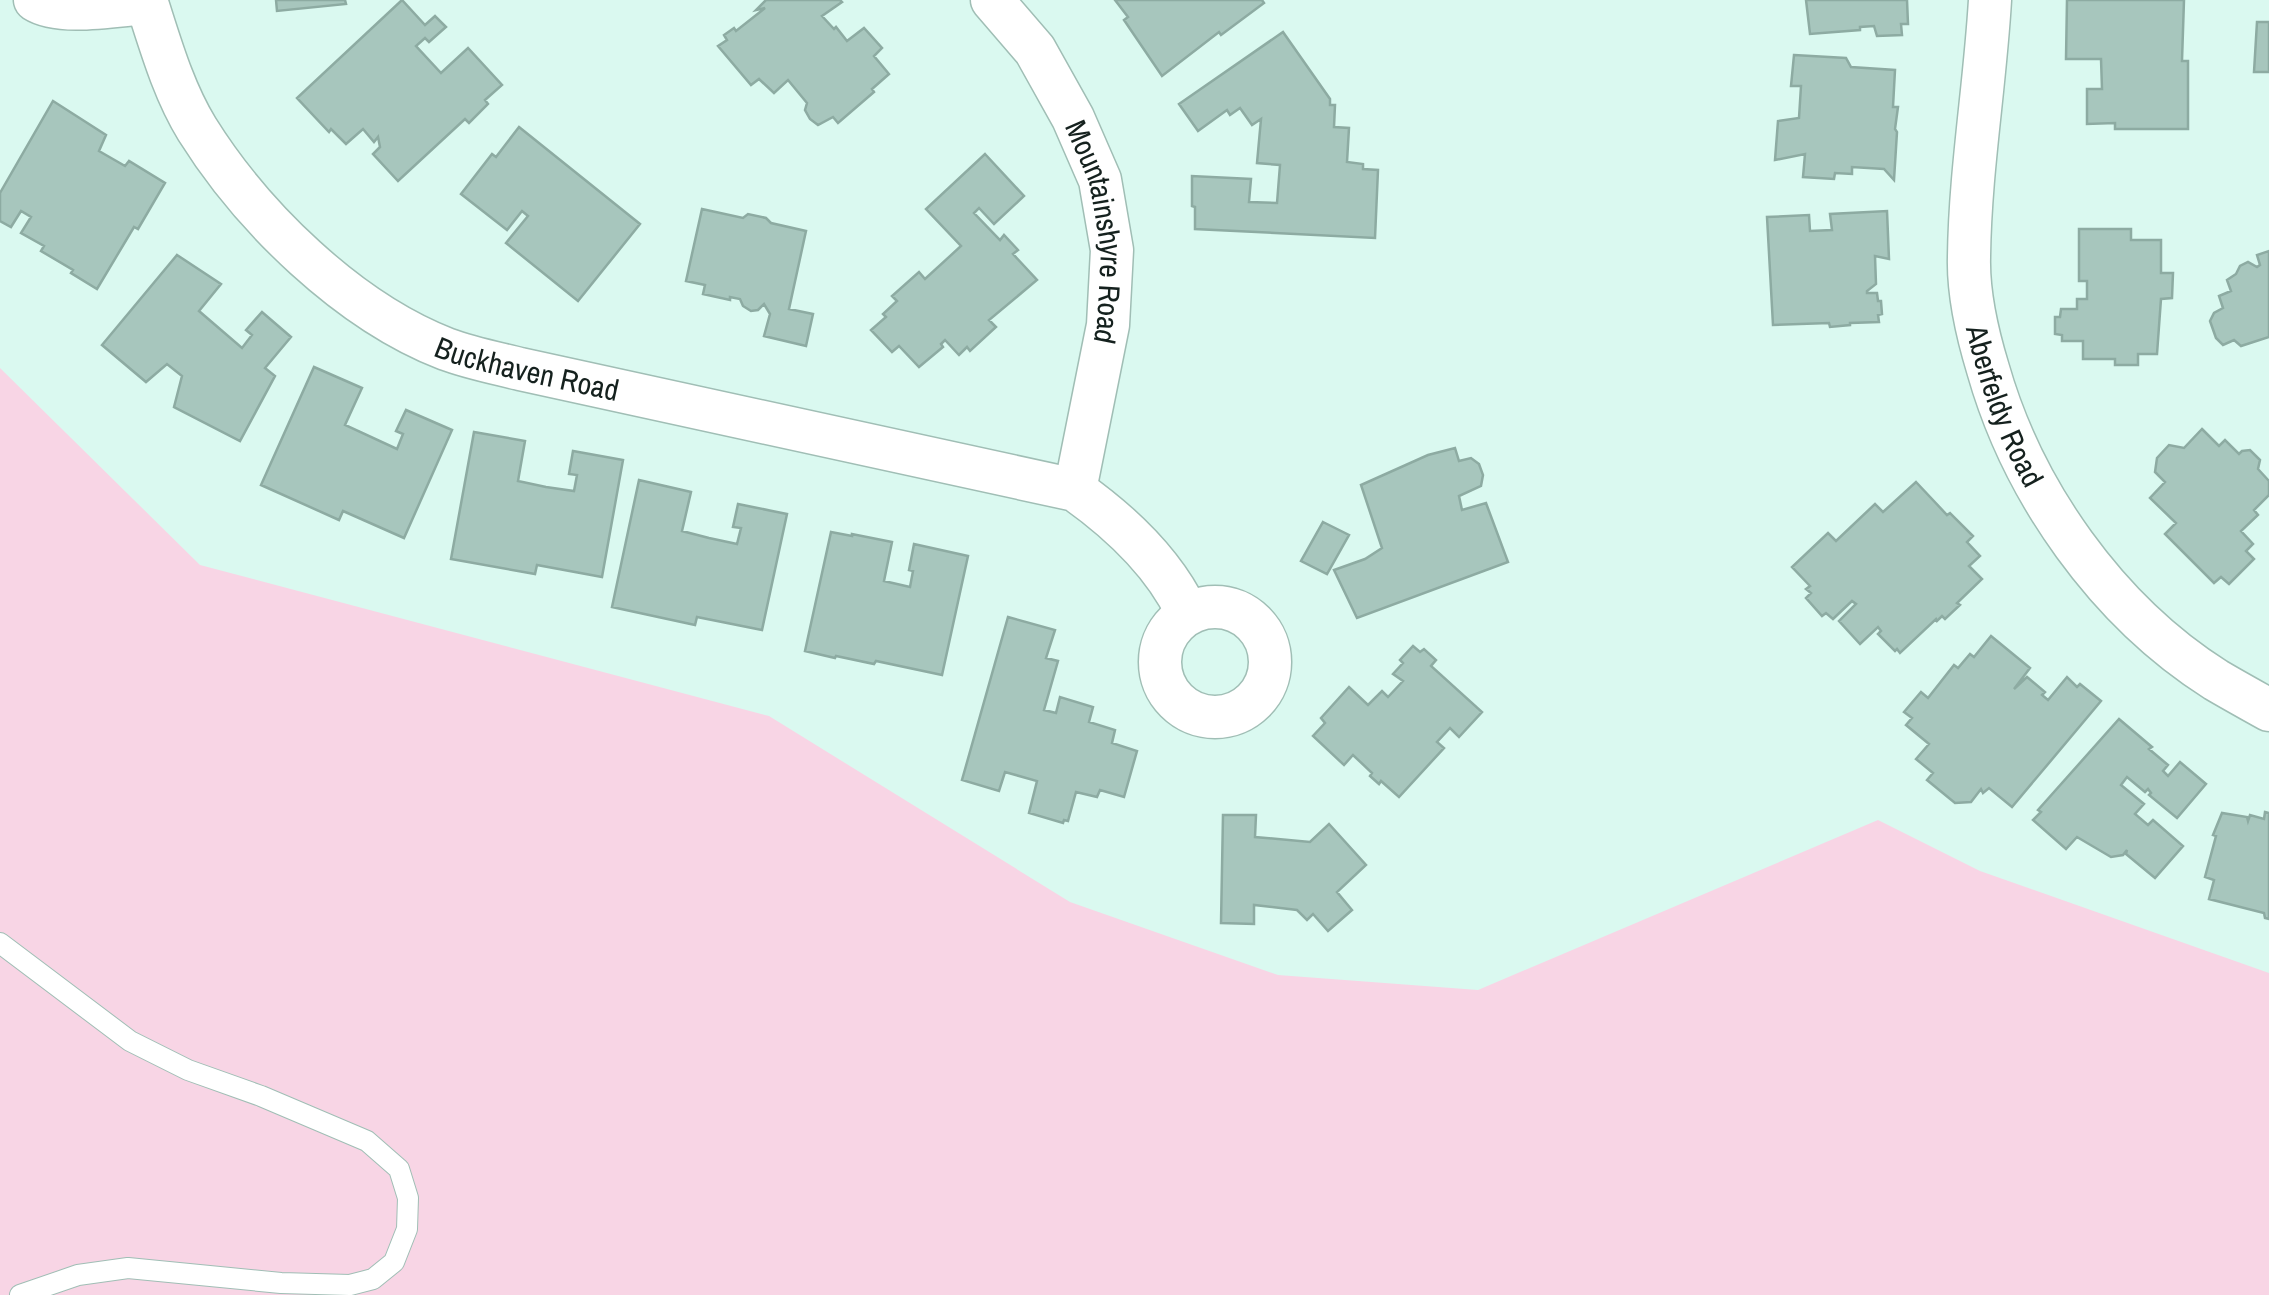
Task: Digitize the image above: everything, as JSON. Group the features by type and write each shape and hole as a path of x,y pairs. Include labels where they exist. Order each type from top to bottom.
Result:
{"street":[{"path":"35,0 44,6 80,8 147,2"},
{"name":"Mountainshyre Road","path":"992,0 1035,50 1073,118 1100,180 1112,250 1108,325 1076,490"},
{"name":"Aberfeldy Road","path":"1990,0 1968,260 1977,331 1996,398 2022,462 2061,528 2103,583 2162,638 2214,678 2269,710"},
{"name":"Buckhaven Road","path":"147,2 164,57 195,126 244,194 303,257 381,317 447,350 520,370 1076,490"},
{"path":"1076,490 1138,543 1165,575 1187,612"}],"lane":[{"path":"0,942 130,1041 188,1070 368,1141 399,1169 408,1198 406,1230 394,1262 372,1279 350,1285 280,1283 128,1268 78,1275 20,1295"}],"shaded area":[{"path":"0,368 200,565 769,716 1070,902 1278,975 1478,990 1878,820 1980,871 2269,973 2269,1295 0,1295"}],"building":[{"path":"276,0 345,0 346,4 277,11"},
{"path":"402,0 425,25 435,16 446,27 429,42 425,38 416,46 441,73 468,48 502,85 485,100 488,104 469,123 465,119 398,181 373,154 380,147 378,137 374,142 363,129 346,144 297,98"},
{"path":"766,0 840,0 822,16 847,41 864,28 882,48 874,56 889,74 838,123 833,117 818,125 810,119 805,110 807,103 788,80 774,93 759,79 751,85 718,46 727,40 724,35 734,28 736,31 765,8 756,10"},
{"path":"1115,0 1262,0 1264,3 1162,76"},
{"path":"1806,0 1907,0 1908,24 1901,24 1902,35 1877,36 1874,26 1810,34"},
{"path":"2067,0 2184,0 2182,61 2188,61 2188,129 2115,129 2115,123 2087,124 2087,89 2102,89 2101,59 2066,59"},
{"path":"2257,22 2269,22 2269,72 2254,72"},
{"path":"1283,32 1330,99 1330,105 1335,105 1334,127 1349,128 1347,162 1378,170 1375,238 1195,229 1192,176 1251,179 1249,202 1277,203 1280,165 1257,163 1261,119 1252,125 1240,108 1230,115 1227,110 1198,131 1179,104"},
{"path":"1794,55 1846,58 1851,67 1895,70 1893,107 1898,107 1894,180 1884,169 1852,167 1852,174 1835,173 1834,179 1803,177 1805,154 1775,160 1778,121 1799,118 1801,86 1791,86"},
{"path":"53,101 106,135 99,151 125,166 129,161 165,183 97,289 41,251 44,246 21,233 31,217 21,211 11,227 0,221 0,193"},
{"path":"519,127 640,224 578,301 506,243 528,216 522,211 507,230 461,194"},
{"path":"985,154 1024,196 994,224 979,208 974,213 1000,240 1004,235 1018,250 1013,254 1037,280 989,320 996,327 970,351 967,347 959,355 945,340 943,347 919,367 899,346 892,352 871,330 897,301 892,296 919,272 925,279 961,246 926,209"},
{"path":"702,209 743,218 748,214 806,231 789,309 813,314 806,346 764,336 770,314 764,304 751,311 740,299 703,294 705,285 686,281"},
{"path":"1887,211 1889,259 1875,256 1876,284 1867,291 1877,293 1881,301 1879,322 1830,327 1829,323 1773,325 1767,217 1809,215 1810,231 1832,230 1830,214"},
{"path":"2079,229 2131,229 2131,240 2161,240 2161,273 2173,273 2172,298 2161,299 2157,354 2138,354 2138,365 2115,365 2115,359 2083,359 2083,341 2062,341 2062,335 2055,334 2055,317 2060,317 2061,309 2077,309 2077,299 2087,299 2087,281 2079,281"},
{"path":"2269,251 2269,337 2241,346 2234,340 2223,345 2210,321 2223,308 2219,296 2231,291 2227,280 2240,266 2248,262 2257,267 2257,255"},
{"path":"177,255 221,284 199,311 242,348 252,335 246,330 262,312 291,337 265,368 275,376 240,441 174,407 182,376 167,364 146,382 102,345"},
{"path":"314,367 362,388 345,425 397,449 403,434 396,431 406,410 452,430 404,538 343,511 339,520 261,485"},
{"path":"2202,429 2219,446 2225,440 2239,454 2250,450 2260,460 2258,469 2269,481 2269,495 2254,510 2258,515 2241,531 2253,544 2246,551 2254,559 2229,584 2221,577 2214,583 2165,534 2176,523 2150,498 2165,482 2155,472 2157,458 2169,445 2184,448"},
{"path":"474,432 525,441 518,481 546,487 574,491 577,475 569,474 573,451 623,460 602,577 537,565 535,574 451,559"},
{"path":"1455,448 1459,461 1471,458 1479,464 1483,475 1481,486 1459,496 1462,510 1486,503 1508,562 1357,618 1334,570 1382,548 1361,485 1428,455"},
{"path":"639,480 691,492 682,531 709,538 737,544 741,528 733,527 738,504 787,514 762,630 697,617 695,625 612,607"},
{"path":"1916,482 1973,536 1967,542 1980,556 1969,566 1982,579 1945,619 1936,619 1900,653 1878,634 1878,627 1860,644 1839,621 1856,604 1852,601 1833,619 1826,613 1822,616 1806,598 1811,593 1806,589 1810,586 1792,567 1828,533 1836,541 1875,504 1883,512"},
{"path":"1323,522 1349,535 1327,574 1301,561"},
{"path":"831,532 892,542 884,581 910,587 914,544 968,556 942,675 805,651"},
{"path":"1008,617 1055,630 1046,658 1058,661 1044,710 1056,713 1060,697 1093,707 1089,722 1115,730 1112,743 1137,751 1124,797 1100,790 1097,797 1076,792 1068,821 1063,823 1029,813 1037,781 1005,772 999,791 962,780"},
{"path":"1991,636 2030,668 2014,689 2027,677 2045,692 2042,695 2048,700 2067,677 2101,701 2012,807 1989,788 1983,793 1981,789 1971,802 1955,803 1927,780 1933,773 1916,759 1929,744 1906,725 1912,718 1904,712 1921,692 1928,698 1954,665 1958,668 1970,654 1974,657"},
{"path":"1413,646 1420,652 1424,649 1436,660 1431,666 1482,712 1459,737 1450,728 1437,742 1444,748 1399,797 1370,776 1372,773 1353,755 1344,765 1313,736 1325,723 1321,718 1349,687 1368,705 1382,691 1388,697 1403,681 1393,674"},
{"path":"2119,719 2168,765 2163,771 2168,776 2180,762 2206,784 2177,818 2149,795 2148,789 2145,792 2127,777 2121,785 2144,804 2135,814 2148,825 2153,820 2183,846 2155,878 2126,854 2127,850 2111,857 2077,837 2066,849 2033,820"},
{"path":"2265,812 2269,813 2269,919 2264,913 2209,899 2214,880 2205,877 2216,836 2213,835 2222,813 2247,817 2248,821 2250,815 2264,819"},
{"path":"1223,815 1256,815 1255,837 1310,842 1329,824 1366,865 1337,892 1352,910 1328,931 1313,914 1307,920 1297,910 1254,905 1254,924 1221,923"}]}
